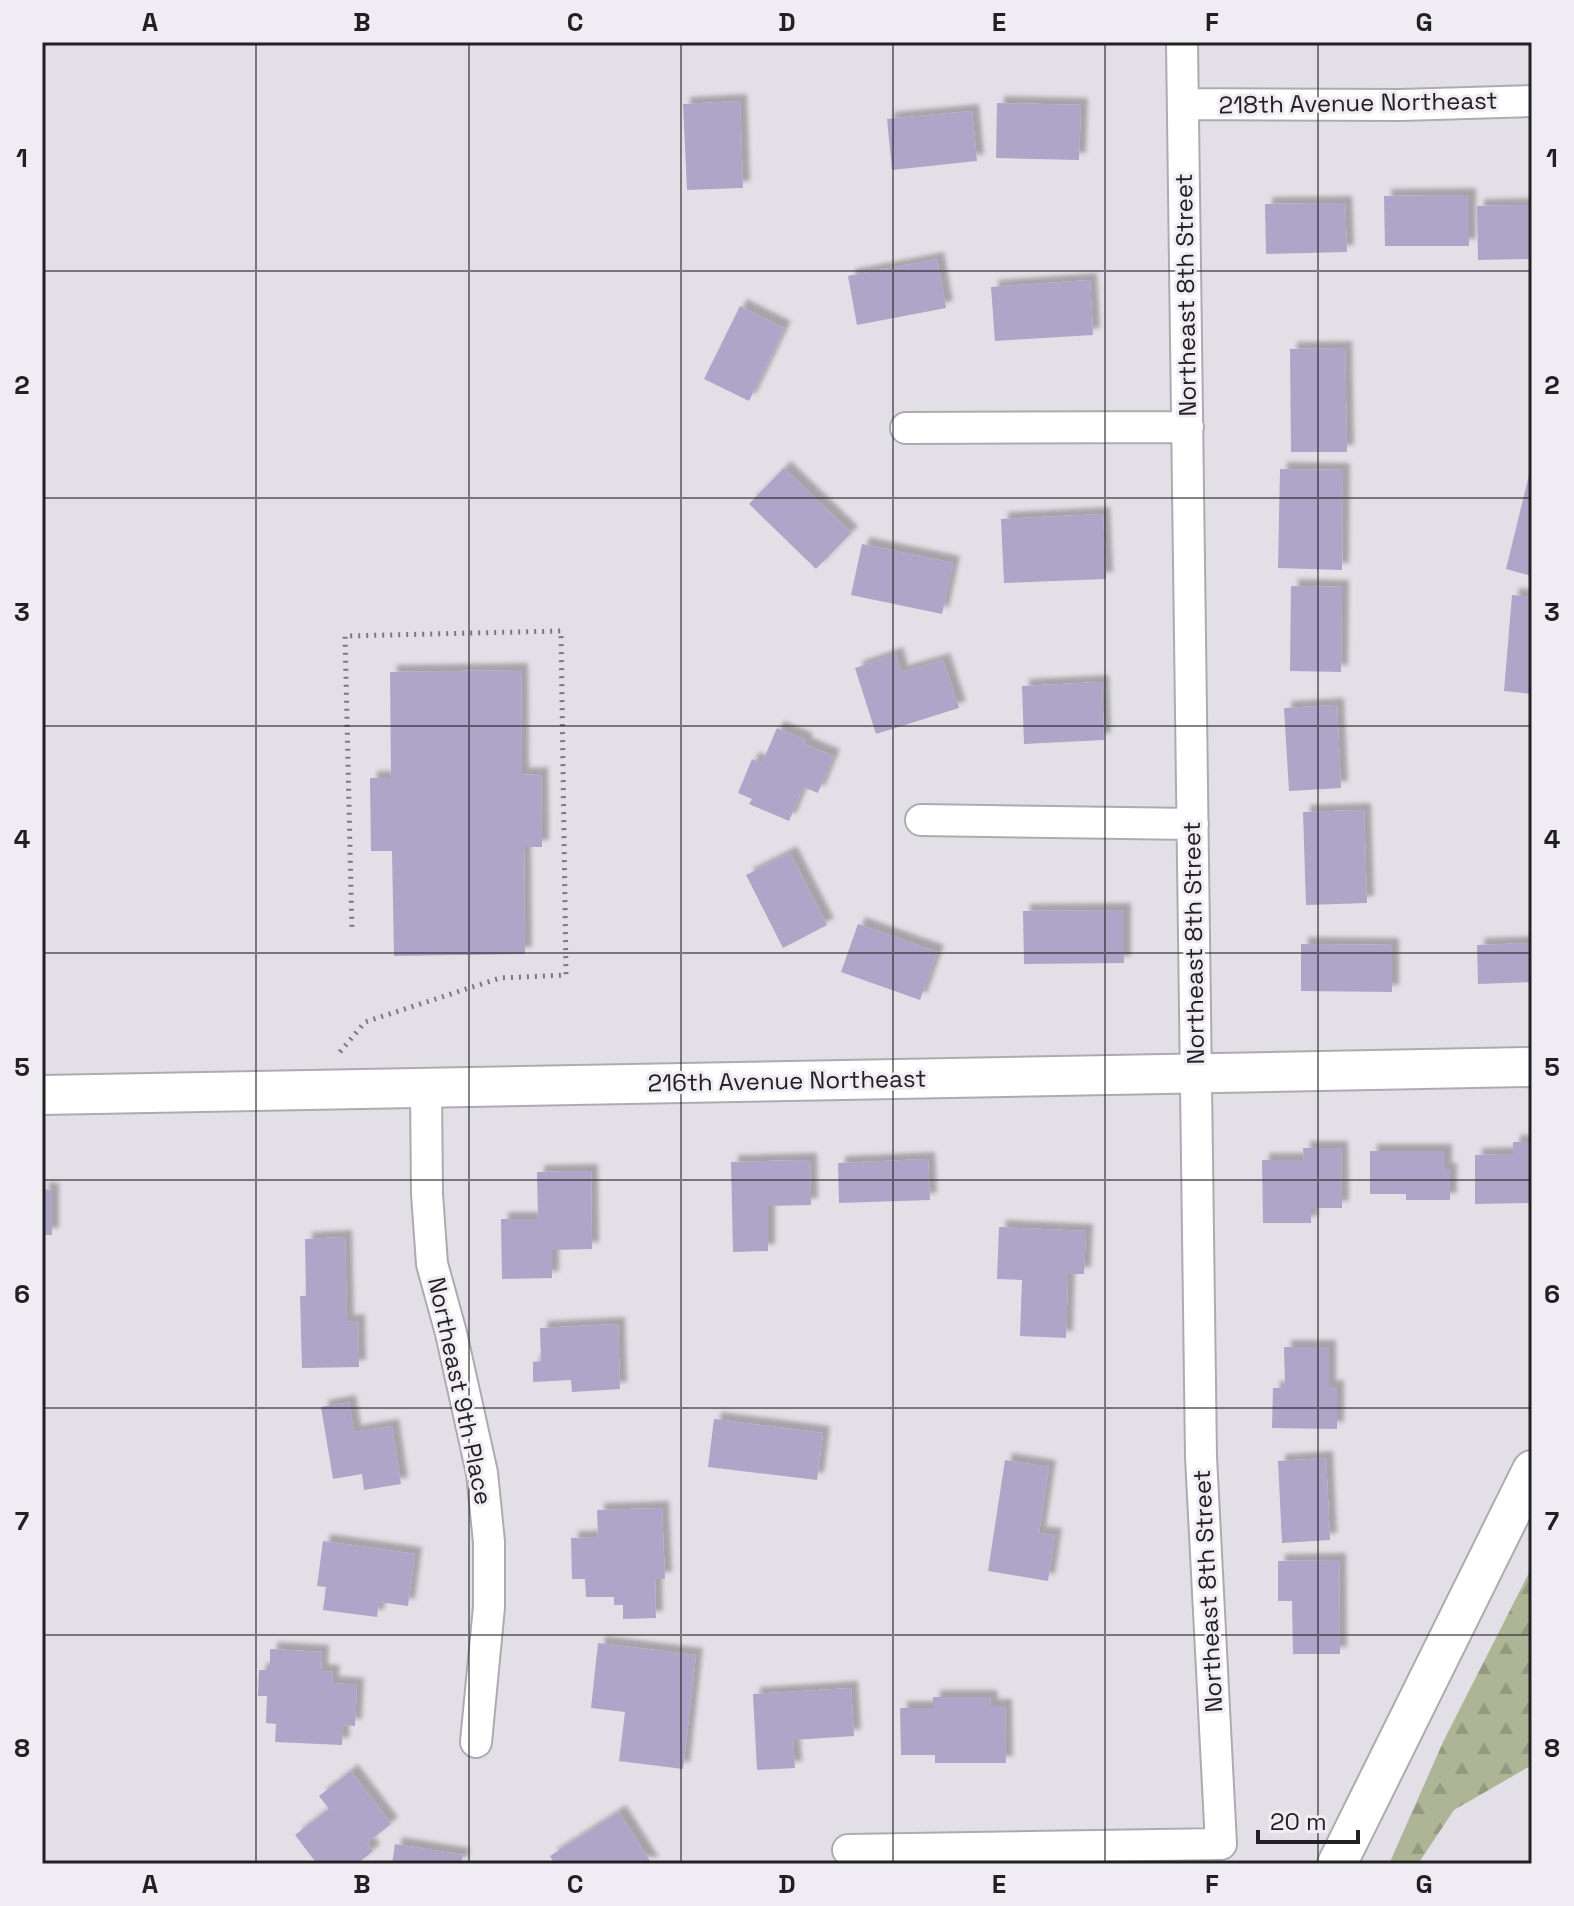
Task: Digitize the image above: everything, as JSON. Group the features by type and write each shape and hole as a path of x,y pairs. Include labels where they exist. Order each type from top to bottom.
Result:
{"street":[{"name":"Northeast 8th Street","path":"848,1850 1221,1844 1201,1457 1182,42"},
{"name":"218th Avenue Northeast","path":"1184,104 1401,105 1532,101"},
{"path":"906,428 1188,427"},
{"path":"921,820 1193,824"},
{"name":"216th Avenue Northeast","path":"42,1095 1532,1067"},
{"name":"Northeast 9th Place","path":"426,1088 427,1194 432,1264 451,1333 482,1473 489,1542 489,1607 476,1742"},
{"path":"1337,1864 1532,1470"}],"path":[{"path":"340,1052 365,1022 500,978 566,975 561,631 345,636 352,932"}],"green space":[{"path":"1532,1567 1532,1765 1454,1810 1418,1864 1389,1864 1444,1740"}],"building":[{"path":"740,101 743,188 687,190 683,104"},
{"path":"997,103 1081,105 1079,160 996,158"},
{"path":"972,111 977,161 892,170 887,119"},
{"path":"1469,195 1469,246 1385,246 1384,196"},
{"path":"1345,203 1347,252 1266,254 1265,204"},
{"path":"1532,205 1532,259 1478,260 1477,206"},
{"path":"937,259 946,308 857,325 848,276"},
{"path":"1090,280 1093,335 995,341 991,287"},
{"path":"740,306 784,328 749,401 704,379"},
{"path":"1345,348 1347,452 1291,452 1290,349"},
{"path":"784,468 851,533 816,569 749,504"},
{"path":"1280,469 1343,470 1342,570 1278,568"},
{"path":"1529,475 1532,476 1532,576 1506,569"},
{"path":"1103,514 1106,579 1004,583 1001,519"},
{"path":"862,544 953,563 942,614 851,595"},
{"path":"1291,586 1342,587 1341,672 1290,671"},
{"path":"1512,595 1532,597 1532,694 1504,691"},
{"path":"896,654 901,672 943,660 959,708 876,734 855,668"},
{"path":"521,670 522,775 541,774 542,847 524,847 525,954 394,956 392,851 371,851 370,778 391,778 390,672"},
{"path":"1102,682 1104,740 1024,744 1022,686"},
{"path":"1337,705 1341,788 1289,791 1284,708"},
{"path":"777,728 833,756 818,793 803,787 789,821 749,804 752,799 738,793 752,759 762,763"},
{"path":"1364,810 1367,903 1306,905 1303,812"},
{"path":"790,853 827,925 783,948 746,875"},
{"path":"1124,910 1124,963 1024,964 1023,911"},
{"path":"858,924 937,952 920,1000 841,972"},
{"path":"1532,943 1532,982 1478,984 1477,945"},
{"path":"1301,944 1392,945 1392,992 1301,991"},
{"path":"1513,1142 1532,1142 1532,1203 1475,1204 1475,1155 1513,1154"},
{"path":"1303,1148 1341,1148 1342,1208 1311,1208 1311,1223 1263,1223 1262,1160 1304,1160"},
{"path":"1370,1151 1445,1151 1445,1170 1450,1170 1450,1200 1406,1200 1406,1194 1370,1194"},
{"path":"928,1159 930,1200 839,1203 838,1163"},
{"path":"810,1160 811,1205 768,1206 768,1251 733,1252 731,1162"},
{"path":"591,1171 592,1249 552,1250 552,1278 502,1279 501,1219 538,1219 537,1172"},
{"path":"42,1189 52,1190 52,1235 42,1235"},
{"path":"999,1227 1086,1231 1084,1274 1068,1274 1066,1338 1020,1336 1022,1280 997,1279"},
{"path":"345,1237 347,1322 358,1321 359,1367 302,1368 300,1296 306,1296 305,1239"},
{"path":"618,1324 620,1389 572,1392 571,1380 533,1382 533,1362 541,1361 540,1328"},
{"path":"1284,1347 1329,1347 1329,1387 1337,1387 1337,1429 1272,1428 1273,1388 1285,1388"},
{"path":"349,1402 354,1432 392,1426 401,1484 364,1490 362,1474 333,1479 321,1407"},
{"path":"714,1419 823,1433 817,1480 708,1467"},
{"path":"1326,1458 1330,1540 1282,1543 1278,1461"},
{"path":"1005,1460 1049,1467 1039,1533 1055,1535 1048,1581 988,1571"},
{"path":"662,1508 665,1579 655,1579 656,1618 623,1619 623,1605 614,1605 614,1597 586,1597 585,1579 572,1579 571,1538 598,1537 597,1510"},
{"path":"323,1541 415,1554 408,1606 379,1602 377,1617 323,1610 326,1587 317,1586"},
{"path":"1339,1560 1340,1654 1293,1654 1292,1601 1278,1601 1278,1561"},
{"path":"598,1643 696,1655 683,1769 619,1761 625,1712 591,1708"},
{"path":"270,1649 322,1652 321,1671 333,1672 332,1683 357,1685 355,1726 343,1725 342,1745 275,1742 276,1724 266,1723 267,1696 258,1696 259,1670 270,1670"},
{"path":"851,1688 854,1736 793,1740 795,1768 757,1770 753,1694"},
{"path":"933,1697 990,1697 991,1706 1005,1706 1006,1763 935,1763 935,1755 901,1755 900,1708 933,1708"},
{"path":"351,1771 391,1824 367,1843 373,1851 357,1864 317,1864 295,1835 329,1809 319,1796"},
{"path":"619,1812 652,1864 555,1864 550,1856"},
{"path":"395,1844 463,1855 461,1864 392,1864"}]}
